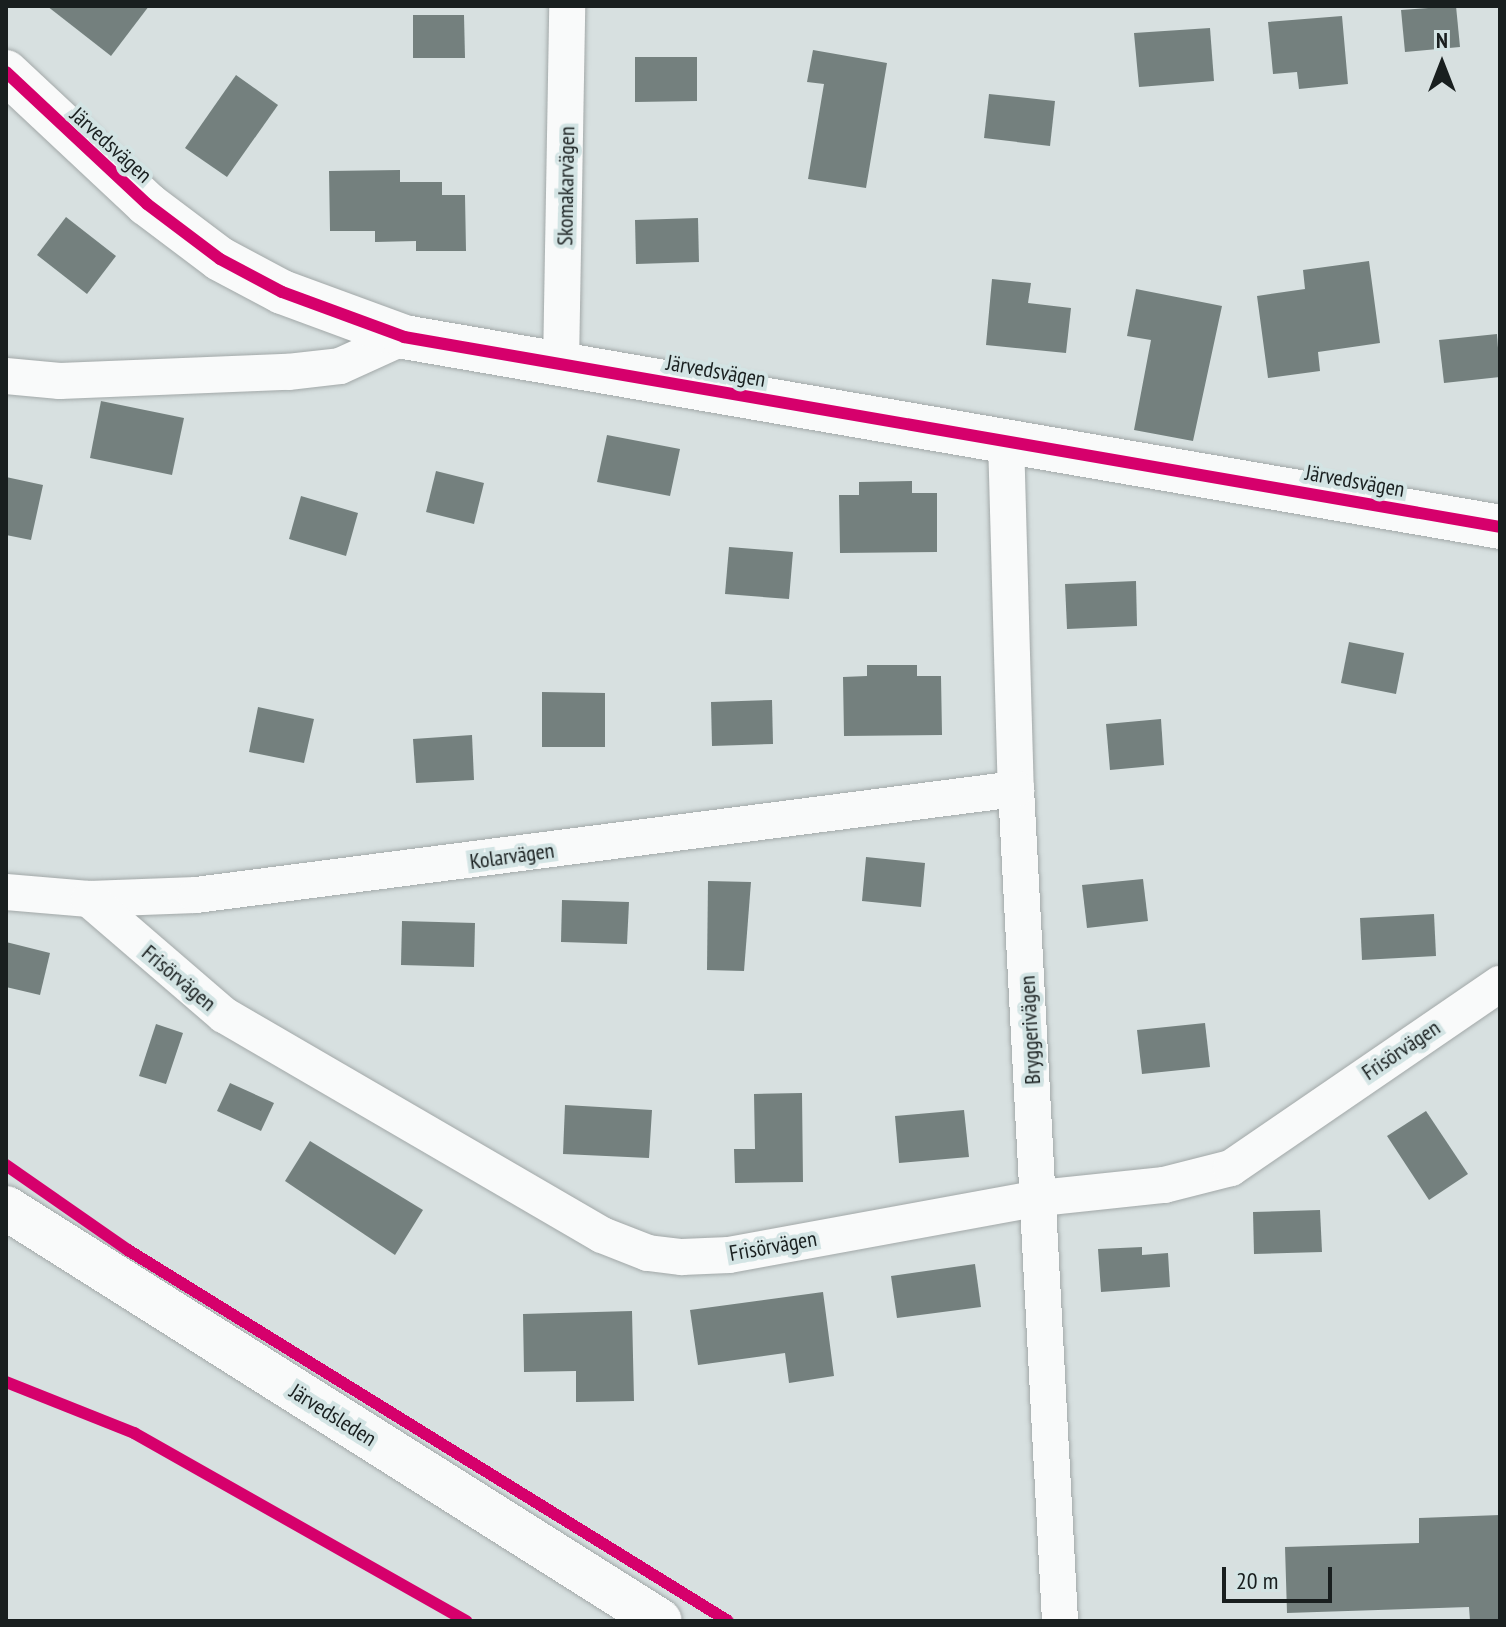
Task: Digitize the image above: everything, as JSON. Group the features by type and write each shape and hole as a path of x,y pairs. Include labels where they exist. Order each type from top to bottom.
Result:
{"street":[{"name":"Skomakarvägen","path":"561,365 567,6"},
{"name":"Järvedsvägen","path":"6,72 147,204 220,259 282,292 404,337 1500,527"},
{"path":"6,376 60,381 288,372 340,366 404,337"},
{"name":"Bryggerivägen","path":"1006,439 1016,789 1060,1621"},
{"name":"Kolarvägen","path":"6,892 89,899 196,895 1016,789"},
{"name":"Frisörvägen","path":"89,899 224,1015 630,1248 682,1257 729,1255 1040,1198 1164,1185 1231,1168 1500,984"},
{"name":"Järvedsleden","path":"6,1208 660,1621"}],"building":[{"path":"47,6 149,6 111,56"},
{"path":"1456,6 1460,47 1405,52 1401,10"},
{"path":"413,15 464,15 465,58 413,58"},
{"path":"1342,16 1348,84 1299,89 1297,72 1273,74 1268,22"},
{"path":"1210,28 1214,81 1139,87 1134,33"},
{"path":"813,50 887,63 866,188 808,179 824,84 807,82"},
{"path":"635,57 697,57 697,101 635,102"},
{"path":"236,75 278,105 227,177 185,148"},
{"path":"989,94 1055,101 1050,146 984,138"},
{"path":"400,170 400,182 442,182 442,195 465,195 466,251 416,251 416,241 375,242 375,231 330,231 329,171"},
{"path":"66,217 116,256 87,294 37,255"},
{"path":"698,218 699,262 636,264 635,220"},
{"path":"1369,261 1380,343 1318,352 1320,371 1268,378 1257,296 1305,289 1303,270"},
{"path":"992,279 1031,283 1028,303 1071,308 1066,353 986,345"},
{"path":"1136,289 1222,306 1193,441 1134,430 1151,340 1127,336"},
{"path":"1497,334 1500,377 1444,383 1439,340"},
{"path":"101,401 184,418 172,475 90,458"},
{"path":"607,435 680,449 670,496 597,482"},
{"path":"436,471 484,483 474,524 426,512"},
{"path":"6,477 43,485 31,540 6,535"},
{"path":"912,481 912,493 937,493 937,552 840,553 839,495 859,495 859,482"},
{"path":"301,496 358,513 346,556 289,539"},
{"path":"729,547 793,552 789,599 725,594"},
{"path":"1136,581 1137,626 1067,629 1065,584"},
{"path":"1349,642 1404,653 1396,694 1341,683"},
{"path":"867,665 917,665 917,676 941,676 942,735 844,736 843,677 867,676"},
{"path":"542,692 605,693 605,747 542,747"},
{"path":"772,700 773,744 712,746 711,702"},
{"path":"258,707 314,719 304,763 249,752"},
{"path":"1161,719 1164,765 1110,770 1106,724"},
{"path":"472,735 474,780 416,783 413,739"},
{"path":"866,857 925,863 921,907 862,901"},
{"path":"1143,879 1148,921 1087,928 1082,885"},
{"path":"708,881 751,882 744,971 707,970"},
{"path":"562,900 629,902 627,944 561,942"},
{"path":"1434,914 1436,956 1362,960 1360,918"},
{"path":"402,921 475,923 474,967 401,965"},
{"path":"6,942 50,953 40,995 6,987"},
{"path":"1205,1023 1210,1067 1142,1074 1137,1030"},
{"path":"156,1024 183,1033 166,1084 139,1076"},
{"path":"230,1083 274,1103 261,1131 217,1111"},
{"path":"802,1093 803,1182 735,1183 734,1149 755,1149 754,1094"},
{"path":"565,1105 652,1110 649,1158 563,1154"},
{"path":"964,1110 969,1157 899,1163 895,1116"},
{"path":"1426,1111 1468,1174 1429,1200 1387,1136"},
{"path":"310,1141 423,1210 395,1255 285,1181"},
{"path":"1320,1210 1322,1252 1254,1254 1253,1212"},
{"path":"1142,1247 1142,1255 1168,1253 1170,1287 1101,1292 1098,1249"},
{"path":"975,1264 981,1307 897,1318 891,1276"},
{"path":"823,1292 834,1376 789,1383 785,1353 698,1365 690,1310"},
{"path":"632,1311 634,1401 576,1402 576,1371 524,1372 523,1314"},
{"path":"1500,1515 1500,1621 1470,1621 1469,1607 1287,1613 1285,1547 1419,1543 1419,1518"}],"cycle path":[{"path":"6,72 147,204 220,259 282,292 404,337 1500,527"},
{"path":"6,1165 128,1250 728,1621"},
{"path":"6,1382 134,1433 466,1621"}]}
